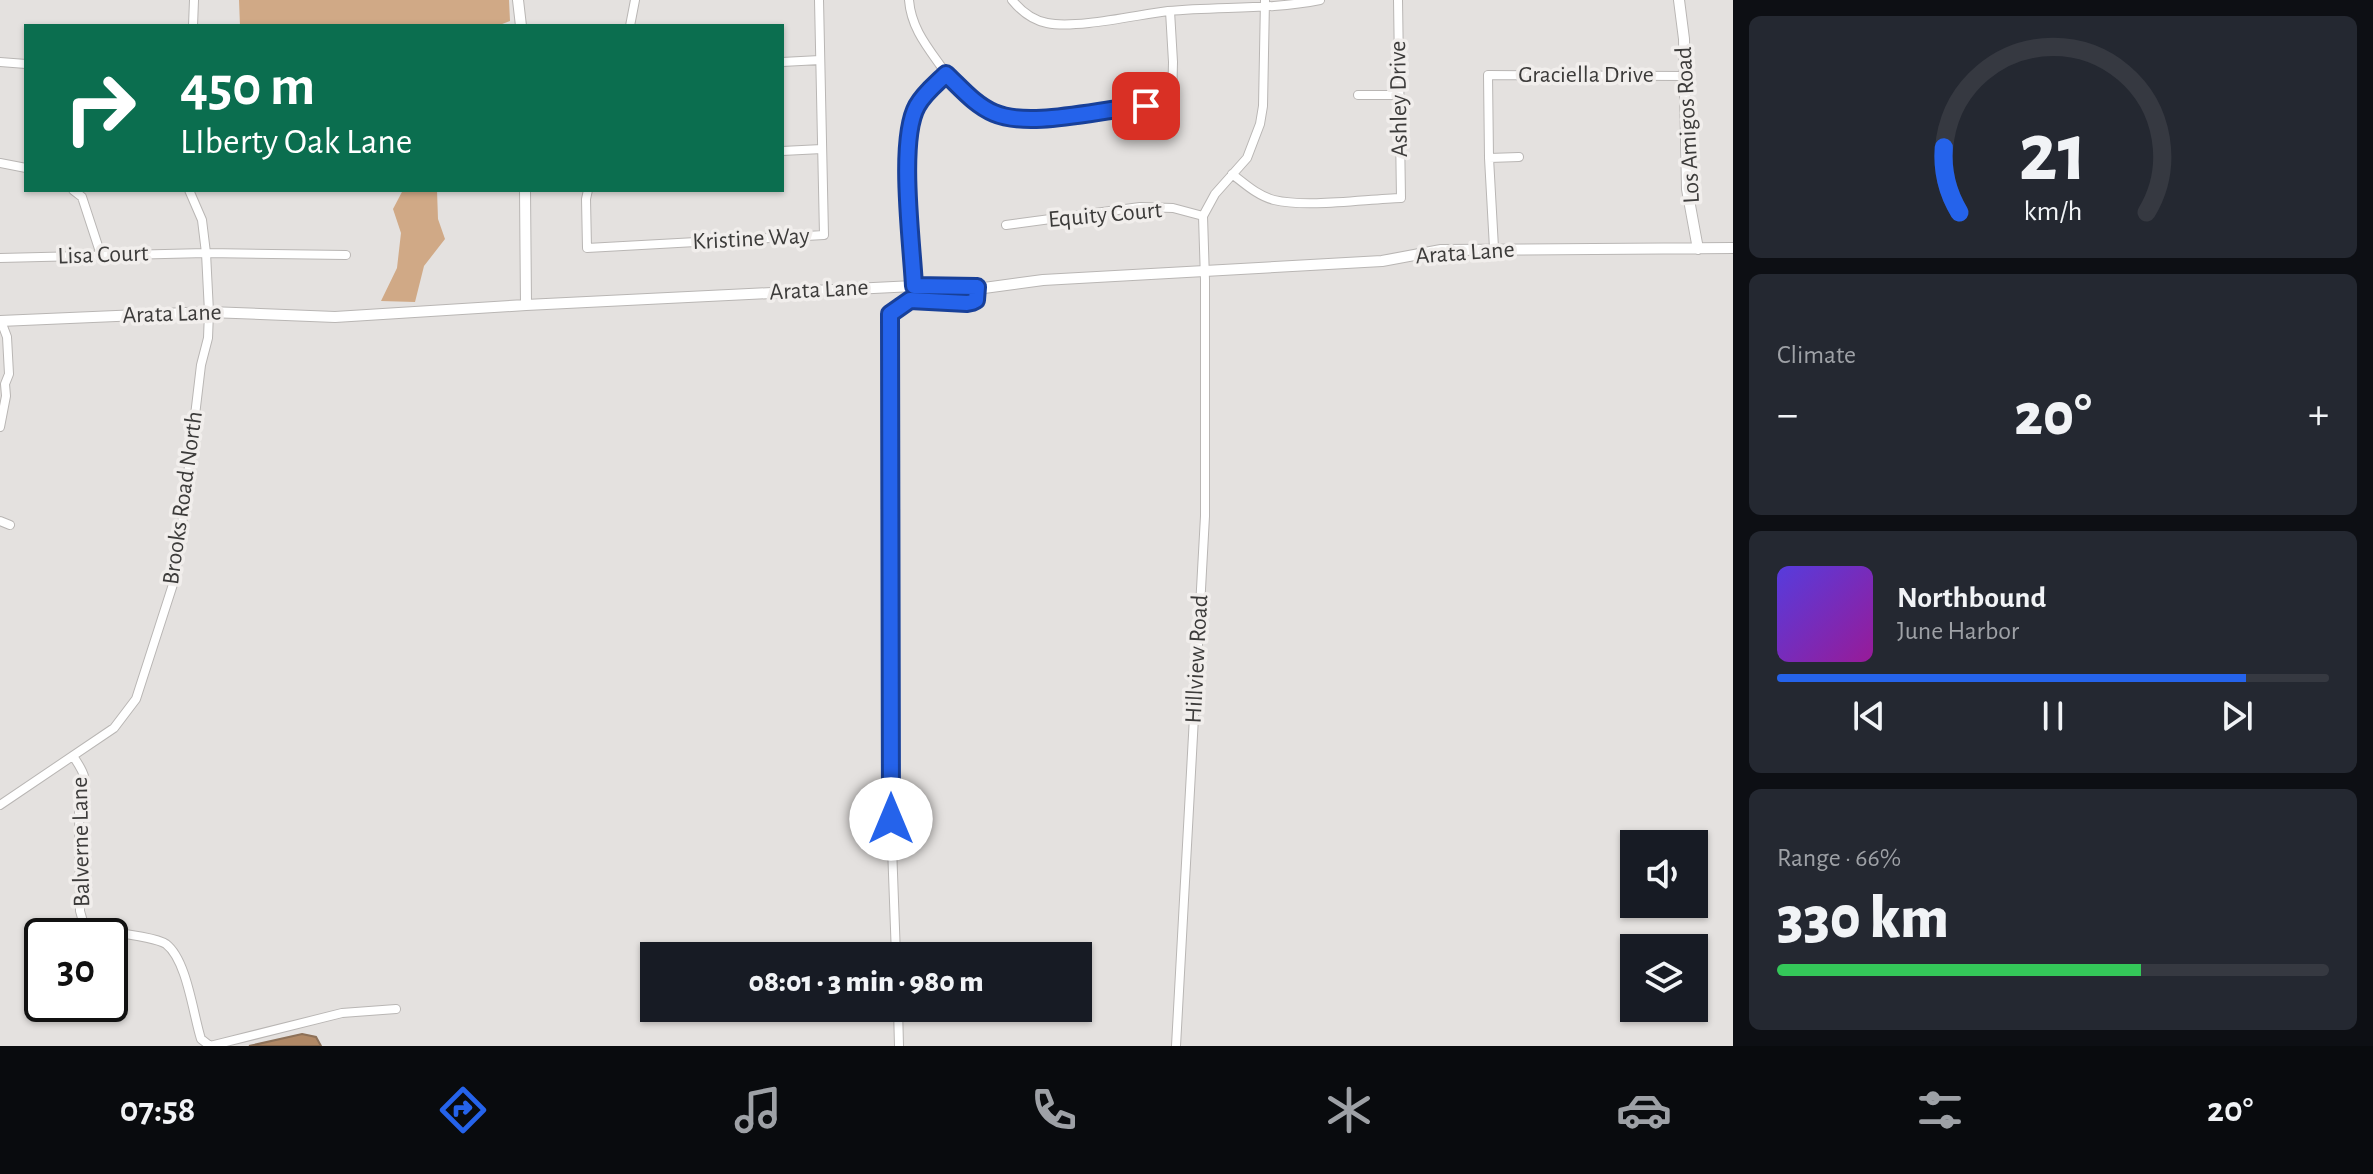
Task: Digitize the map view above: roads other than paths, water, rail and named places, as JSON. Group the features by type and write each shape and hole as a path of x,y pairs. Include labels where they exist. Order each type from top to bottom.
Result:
{"street":[{"path":"193,24 194,0"},
{"path":"518,0 521,24"},
{"path":"630,24 635,0"},
{"name":"Kristine Way","path":"588,192 587,248 824,235 819,0"},
{"path":"909,0 910,15 918,35 946,74 975,102 993,113 1030,121 1120,107 1172,104 1170,11"},
{"path":"1012,0 1035,20 1050,24 1265,3 1291,6 1320,0"},
{"name":"Ashley Drive","path":"1232,174 1255,192 1274,200 1300,203 1401,198 1398,0"},
{"name":"Los Amigos Road","path":"1679,0 1684,39 1687,189 1698,249"},
{"path":"1203,216 1215,194 1247,158 1260,124 1265,3"},
{"path":"784,62 820,60"},
{"path":"0,62 24,64"},
{"path":"914,286 907,151 910,130 915,108 946,74"},
{"name":"Graciella Drive","path":"1489,158 1488,75 1685,76"},
{"path":"1358,95 1399,95"},
{"path":"784,151 822,149"},
{"path":"1494,248 1489,158 1519,157"},
{"path":"0,163 24,168"},
{"path":"76,192 82,197 101,255"},
{"name":"Brooks Road North","path":"0,805 114,728 136,699 176,575 209,312 202,220 190,192"},
{"path":"525,192 526,305"},
{"name":"Equity Court","path":"1006,225 1140,207 1173,208 1203,216"},
{"name":"Hillview Road","path":"1176,1046 1205,516 1203,216"},
{"name":"Arata Lane","path":"0,322 209,312 335,317 914,286 977,287 1043,280 1382,261 1441,250 1733,248"},
{"name":"Lisa Court","path":"0,258 206,253 346,255"},
{"path":"895,942 891,819 890,314 910,300 972,302 976,300 977,287"},
{"path":"0,322 7,337 9,374 3,380 1,422"},
{"path":"0,521 10,525"},
{"name":"Balverne Lane","path":"73,756 85,774 85,787 79,801 80,911 84,925 165,944 179,961 201,1039 210,1046 342,1013 396,1009"},
{"path":"898,1022 899,1046"}]}
